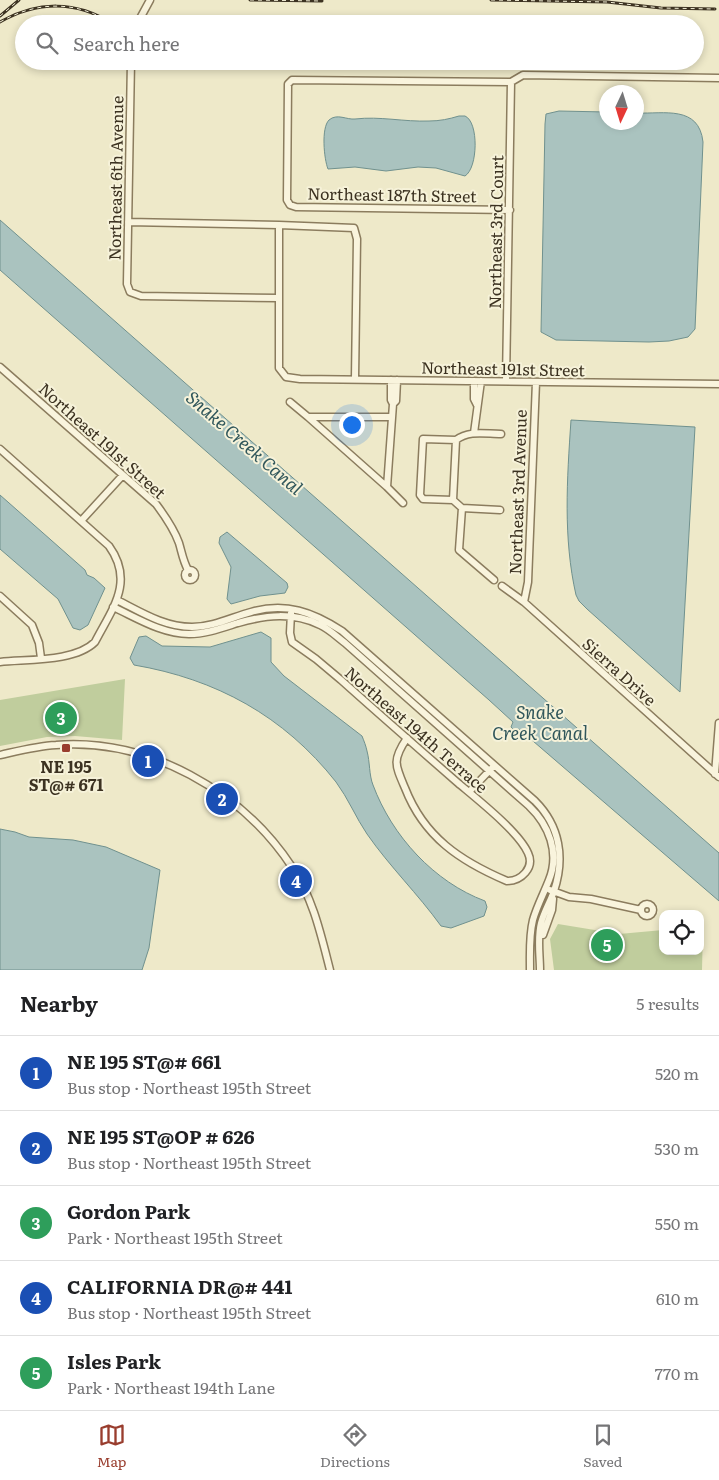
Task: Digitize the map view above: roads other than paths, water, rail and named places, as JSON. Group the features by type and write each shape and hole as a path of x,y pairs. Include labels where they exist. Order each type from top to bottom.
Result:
{"street":[{"path":"142,15 150,0"},
{"name":"Northeast 6th Avenue","path":"131,70 127,284 130,292 141,296 278,298"},
{"name":"Northeast 187th Street","path":"510,210 296,207 290,205 287,200 288,84 292,80 511,82 523,76 719,78"},
{"name":"Northeast 3rd Court","path":"506,381 511,82"},
{"path":"128,222 354,228 357,239 355,378"},
{"path":"278,298 279,225"},
{"name":"Northeast 191st Street","path":"278,298 279,368 286,377 300,379 355,378 719,384"},
{"name":"Northeast 191st Street","path":"0,367 156,504 176,536 188,570"},
{"path":"388,487 393,404 391,400 394,380"},
{"path":"474,433 477,405 474,398 478,381"},
{"name":"Northeast 3rd Avenue","path":"524,602 528,582 536,382"},
{"path":"290,402 403,502"},
{"path":"308,417 392,417"},
{"path":"500,510 462,508 453,500 423,499 420,495 423,439 456,440 463,434 501,434"},
{"path":"453,500 456,440"},
{"path":"0,450 109,546 122,573 120,589 115,604 90,647 72,656 0,662"},
{"path":"81,521 123,475"},
{"path":"462,508 459,550 494,580"},
{"name":"Sierra Drive","path":"502,586 524,602 717,775"},
{"path":"0,596 32,625 39,643 41,658"},
{"path":"115,604 167,624 191,627 204,626 265,609 292,609 305,611 323,618 342,630 492,768 538,814 546,826 552,847 552,872 533,922 530,970"},
{"path":"115,604 160,629 187,634 213,631 265,616 281,615 302,618 322,626 345,643 542,808 557,836 560,858 554,891 541,923 539,934 540,970"},
{"name":"Northeast 194th Terrace","path":"292,609 290,633 292,642 323,665 407,738 469,792 506,826 524,847 530,860 529,867 520,878 507,881 472,865 457,855 428,829 407,794 397,763 396,756 407,738"},
{"path":"717,775 719,723"},
{"path":"0,755 56,745 86,745 117,749 145,756 179,770 219,792 256,822 293,868 308,896 317,921 330,970"},
{"path":"469,792 492,768"},
{"path":"546,888 569,897 591,899 641,910"}],"water":[{"path":"559,111 599,112 599,130 644,130 644,113 679,114 695,122 700,130 703,142 695,329 688,337 669,341 649,342 556,340 541,332 546,114"},
{"path":"465,116 470,120 475,136 472,164 465,176 436,168 418,167 386,171 355,167 328,169 324,151 324,136 326,124 332,118 429,121"},
{"name":"Snake Creek Canal","path":"0,220 719,853 719,901 519,729 515,731 511,727 513,722 489,700 0,270"},
{"path":"571,420 695,427 680,692 587,609 576,595 569,552 567,508"},
{"path":"0,495 85,570 87,575 94,578 105,588 88,625 80,630 73,628 58,599 0,549"},
{"path":"227,532 287,583 288,587 285,593 260,596 231,604 227,599 231,567 219,543 220,537"},
{"path":"261,632 271,638 271,662 284,676 362,736 366,745 373,785 391,822 403,839 417,855 449,882 466,893 485,901 487,907 484,916 451,928 441,926 367,834 336,782 294,738 246,704 220,691 164,671 134,665 130,658 139,637 146,636 162,646 210,647"},
{"path":"0,829 29,837 73,840 106,847 160,870 149,948 142,970 0,970"}],"railway":[{"path":"0,16 19,0"},
{"path":"250,0 322,1"},
{"path":"491,0 607,2 661,8 715,9"},
{"path":"0,22 14,15 42,7 71,7 96,15"}],"place":[{"name":"Gordon Park","path":"61,718"},
{"name":"NE 195 ST@# 671","path":"66,748"},
{"name":"NE 195 ST@# 661","path":"148,761"},
{"name":"NE 195 ST@OP # 626","path":"222,799"},
{"name":"CALIFORNIA DR@# 441","path":"296,881"},
{"name":"Isles Park","path":"607,945"}]}
